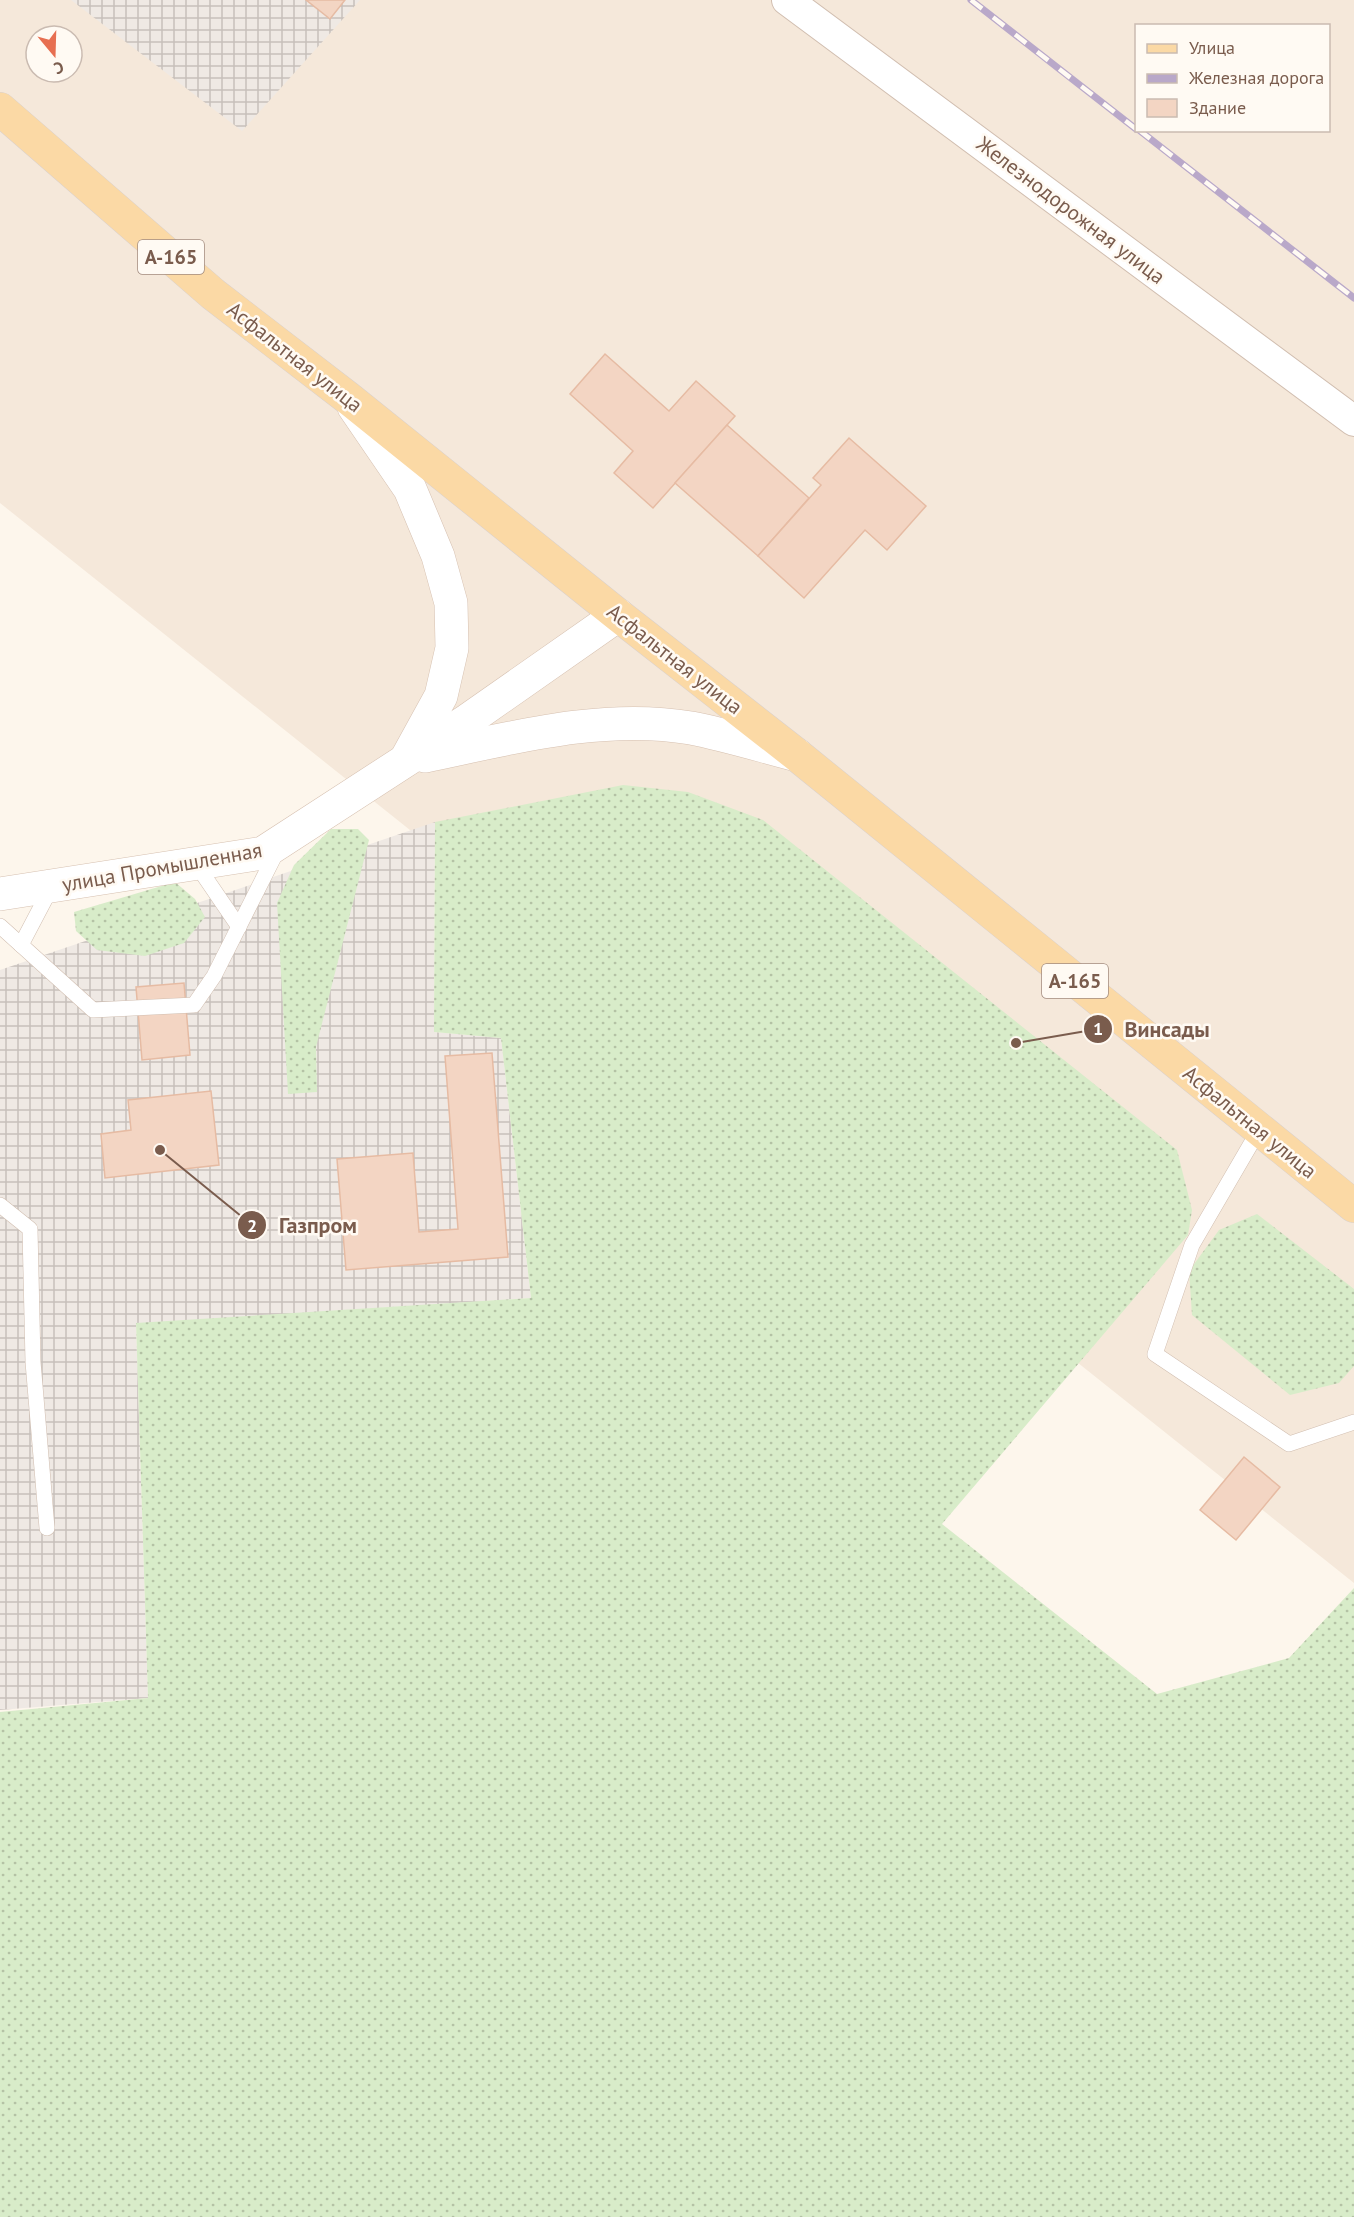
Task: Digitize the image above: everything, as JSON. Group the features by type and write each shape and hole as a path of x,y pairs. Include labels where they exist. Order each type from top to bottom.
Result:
{"main road":[{"name":"Асфальтная улица","path":"0,109 213,294 348,398 618,615 797,755 1354,1206"}],"street":[{"name":"Железнодорожная улица","path":"787,0 1354,421"},
{"path":"348,398 410,489 438,556 451,603 452,648 441,696 406,760"},
{"name":"улица Промышленная","path":"0,894 263,854 406,760 618,615"},
{"path":"406,760 528,734 589,726 640,724 691,728 797,755"}],"lane":[{"path":"0,926 93,1010 194,1005 214,976 282,842"},
{"path":"196,864 239,927"},
{"path":"21,945 52,886"},
{"path":"1259,1130 1192,1245 1155,1354 1289,1444 1354,1422"},
{"path":"0,1205 30,1229 33,1362 47,1528"}],"shaded area":[{"path":"0,0 1354,0 1354,1583 0,503"},
{"path":"71,0 360,0 242,131"},
{"path":"435,822 434,1032 501,1038 531,1298 136,1324 148,1698 0,1710 0,970"}],"green space":[{"path":"623,785 688,792 763,820 1177,1150 1192,1210 1188,1235 942,1524 1157,1694 1289,1658 1354,1588 1354,2217 0,2217 0,1712 148,1698 136,1323 531,1298 501,1038 434,1032 435,822"},
{"path":"331,829 358,829 369,840 316,1047 317,1092 288,1094 277,903 294,865"},
{"path":"175,882 195,899 205,917 184,943 145,956 97,950 76,931 74,912"},
{"path":"1257,1214 1354,1289 1354,1366 1339,1383 1290,1395 1192,1315 1189,1271 1219,1230"}],"building":[{"path":"306,0 345,0 330,19"},
{"path":"605,354 669,411 696,381 735,416 653,508 614,473 633,451 570,394"},
{"path":"727,425 809,498 758,556 675,483"},
{"path":"849,438 926,506 887,550 865,530 804,598 758,556 821,485 813,478"},
{"path":"184,983 190,1055 142,1060 136,987"},
{"path":"492,1053 508,1257 346,1270 337,1159 413,1153 419,1232 458,1229 445,1056"},
{"path":"211,1091 219,1165 105,1178 101,1134 131,1130 128,1100"},
{"path":"1244,1457 1280,1487 1236,1540 1200,1510"}],"railway":[{"path":"971,0 1135,128"},
{"path":"1142,132 1354,298"}],"place":[{"name":"Винсады","path":"1016,1043"},
{"name":"Газпром","path":"160,1150"}]}
